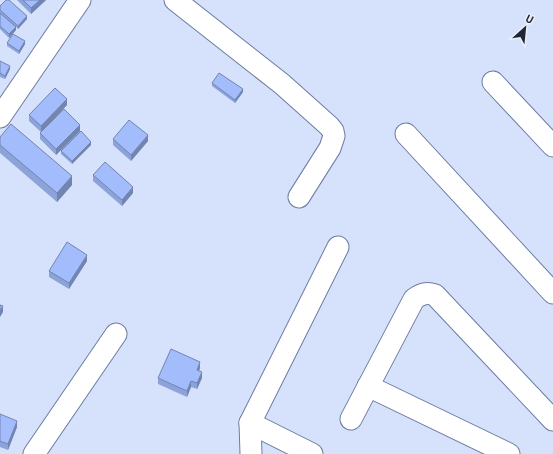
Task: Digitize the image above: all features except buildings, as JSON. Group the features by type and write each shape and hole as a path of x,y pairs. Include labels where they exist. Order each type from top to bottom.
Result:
{"street":[{"path":"0,117 80,0"},
{"path":"175,0 282,84 333,131 334,136 330,148 299,197"},
{"path":"493,82 553,146"},
{"path":"406,134 553,292"},
{"path":"252,454 250,423 338,248"},
{"path":"351,419 414,299 424,293 435,295 553,420"},
{"path":"34,454 116,334"},
{"path":"368,386 508,454"},
{"path":"250,423 312,454"}]}
